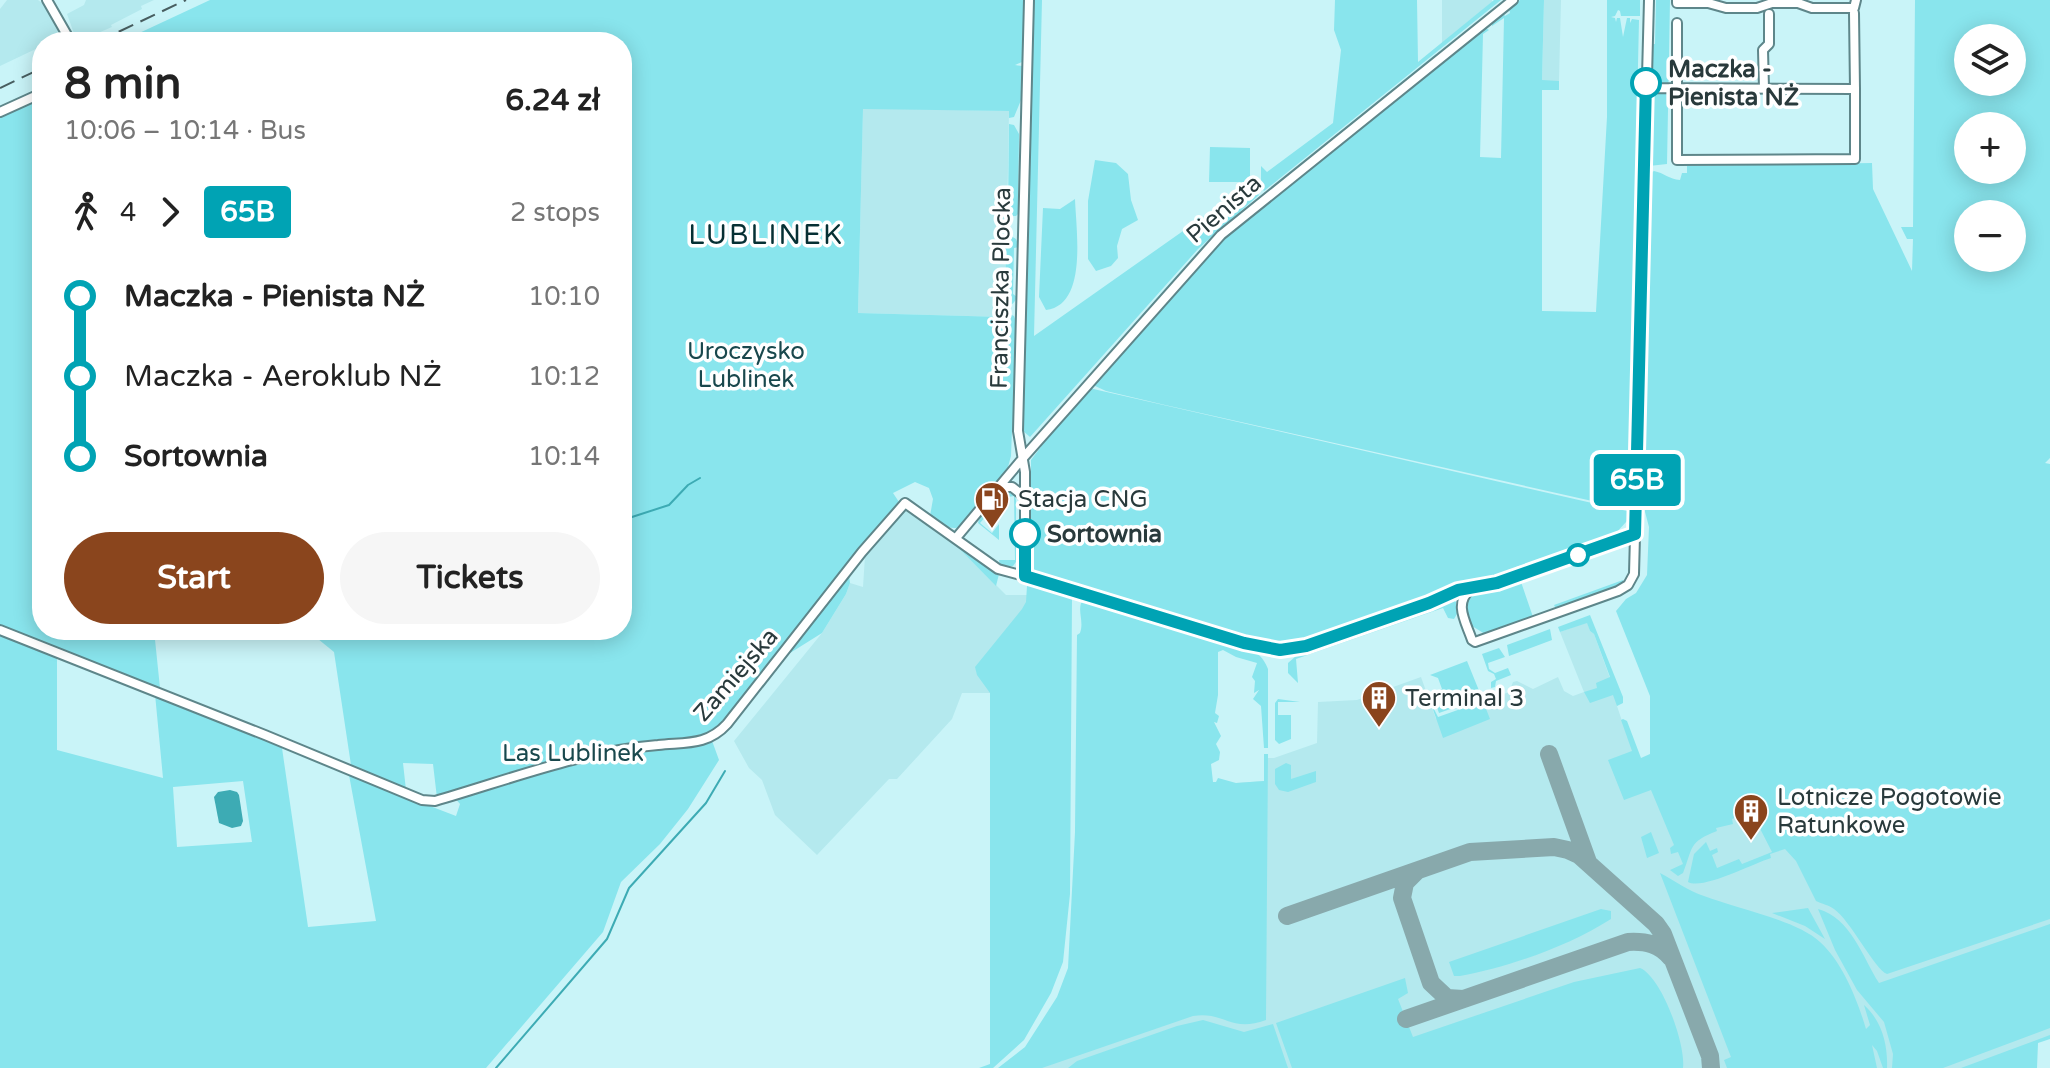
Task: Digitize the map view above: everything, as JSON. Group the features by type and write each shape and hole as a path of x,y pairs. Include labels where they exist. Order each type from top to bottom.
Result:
{"street":[{"path":"47,0 65,32"},
{"name":"Franciszka Plocka","path":"1025,576 1025,497 1018,431 1029,0"},
{"name":"Pienista","path":"956,538 1221,235 1513,0"},
{"path":"1442,598 1452,597 1461,604 1473,641 1624,588 1634,574 1649,0"},
{"path":"1677,0 1677,3 1708,3 1726,8 1798,3 1812,8 1854,8 1856,0"},
{"path":"1677,23 1677,160 1855,159 1854,13"},
{"path":"1764,88 1763,50 1769,44 1769,14"},
{"path":"1646,88 1855,89"},
{"path":"0,112 32,98"},
{"path":"999,487 1012,487 1025,497"},
{"name":"Zamiejska","path":"0,630 422,800 435,801 599,755 657,745 693,743 714,737 903,503 998,569 1244,643 1280,650 1306,646 1458,590 1497,583 1636,534"},
{"path":"1461,604 1464,595 1474,588"}],"shaded area":[{"path":"7,0 38,0 46,6 62,32 32,32 32,51 0,66 0,9"},
{"path":"86,0 154,0 100,32 73,32 67,14 84,5"},
{"path":"1442,0 1492,0 1492,2 1442,43"},
{"path":"1544,0 1561,0 1559,81 1542,81"},
{"path":"863,108 1009,111 1007,222 1006,228 996,228 995,249 1006,250 1005,317 858,313"},
{"path":"906,508 952,541 1006,595 1030,595 990,693 962,693 952,719 897,779 889,779 817,855 775,815 762,780 749,768 734,741 822,633 850,583 863,587 865,556"},
{"path":"1587,622 1619,703 1617,706 1622,721 1669,829 1765,797 2050,915 2050,1036 1967,1068 1028,1068 1236,783 1264,781 1264,758 1274,758 1317,743 1318,702 1357,700 1421,677 1436,719 1497,698 1499,704 1504,703 1501,695 1509,692 1513,682 1517,681 1533,689 1558,677 1564,691 1573,696 1584,692 1560,632"},
{"path":"230,790 239,795 243,821 241,826 232,828 219,823 214,797 218,792"}],"green space":[{"path":"210,0 1024,0 1022,62 1015,65 1022,66 1021,100 1014,117 1009,118 1009,111 863,109 858,313 1004,317 1005,312 1014,316 1017,324 1015,429 1012,430 1008,467 962,527 948,527 930,516 933,499 929,488 915,482 893,493 899,502 848,567 850,583 846,594 822,633 763,670 711,738 719,760 688,809 660,844 621,882 603,932 486,1068 0,1068 0,115 32,101 32,640 155,640 160,688 62,651 57,656 57,750 163,778 155,694 282,748 308,927 376,921 349,775 456,816 460,804 449,791 437,798 433,764 403,763 406,790 351,765 334,652 319,640 632,640 632,32 141,32","holes":["243,781 252,842 177,847 173,787"]},
{"path":"1032,0 1042,0 1034,336 1254,181 1259,195 1198,249 1030,437 1022,430"},
{"path":"1335,0 1417,0 1418,62 1494,0 1501,0 1264,191 1261,187 1261,166 1267,172 1333,123 1341,50 1334,30"},
{"path":"1520,0 1544,0 1542,80 1559,81 1559,90 1542,90 1542,311 1596,312 1607,117 1607,0 1640,0 1640,16 1621,16 1618,10 1611,17 1616,22 1620,18 1623,37 1627,18 1630,18 1630,23 1632,19 1639,20 1628,509 1165,405 1093,385 1216,244 1484,27 1489,30 1483,34 1480,157 1501,158 1504,18 1492,26 1492,23 1503,13 1505,16 1510,13 1509,8"},
{"path":"1656,0 1670,0 1667,164 1649,166 1651,44 1655,44"},
{"path":"1915,0 2050,0 2050,458 2045,463 2050,464 2050,919 1887,974 1876,964 1841,915 1816,901 1796,861 1785,849 1770,854 1771,858 1716,880 1695,884 1688,882 1694,854 1706,842 1710,851 1717,848 1718,852 1712,855 1717,868 1739,859 1742,864 1772,852 1749,807 1746,809 1751,817 1747,819 1745,814 1732,819 1733,824 1716,828 1717,831 1696,843 1683,873 1678,876 1670,870 1683,864 1678,852 1671,854 1670,848 1674,845 1651,790 1624,800 1608,760 1632,751 1623,719 1627,721 1641,758 1650,754 1650,696 1616,611 1636,593 1647,575 1649,527 1644,508 1644,447 1649,174 1654,171 1680,180 1682,173 1687,173 1687,166 1872,163 1873,189 1912,271 1913,239 1907,239 1901,227 1913,227"},
{"path":"1436,54 1435,58 1266,192"},
{"path":"1639,91 1642,91 1632,510 1629,510"},
{"path":"1009,124 1014,125 1019,134 1016,216 1008,216"},
{"path":"1210,147 1250,148 1250,182 1209,182"},
{"path":"1095,160 1116,163 1128,174 1131,200 1138,220 1122,229 1117,246 1118,258 1111,266 1096,271 1088,259 1088,201"},
{"path":"1259,197 1203,249 1083,382 1203,246"},
{"path":"1075,199 1077,264 1074,281 1059,305 1046,310 1039,297 1043,208 1060,209"},
{"path":"996,235 1011,236 1019,247 1014,248 1013,294 1017,297 1007,306 1006,250 995,249"},
{"path":"1089,388 1627,511 1627,521 1615,534 1516,567 1518,572 1491,581 1458,586 1302,641 1261,644 1030,571 1031,460 1045,438"},
{"path":"1005,492 1014,494 1016,500 1016,562 1013,566 1000,566 999,560 1015,560 1014,496 1002,498 980,523 992,533 999,524 999,540 978,523 980,515"},
{"path":"952,541 999,574 996,586"},
{"path":"1520,579 1533,617 1485,634 1472,626 1465,606 1470,595"},
{"path":"1623,580 1620,586 1556,609 1554,605"},
{"path":"1034,584 1072,598 1070,894 1063,962 1051,993 1024,1040 993,1068 979,1068 990,1064 990,693 975,667 1022,609 1026,602 1027,586"},
{"path":"1451,599 1456,602 1454,619 1448,618 1443,608 1296,659 1298,683 1288,673 1288,663 1296,656"},
{"path":"1087,600 1250,651 1260,656 1268,669 1268,748 1264,748 1261,706 1253,699 1259,690 1254,693 1255,681 1252,677 1257,663 1223,650 1218,652 1215,713 1219,716 1217,723 1214,722 1221,736 1216,744 1220,752 1219,760 1211,764 1213,782 1218,778 1236,783 1264,781 1264,754 1268,754 1266,1020 1244,1024 1213,1016 1193,1016 1042,1068 998,1068 1025,1047 1057,997 1068,968 1075,832 1077,635 1081,629 1081,603"},
{"path":"1590,615 1623,697 1623,703 1617,706 1613,695 1590,703 1584,692 1597,688 1596,683 1610,677 1587,623 1560,632 1558,627"},
{"path":"1550,629 1552,640 1509,656 1507,645"},
{"path":"1499,648 1505,657 1488,663 1489,669 1495,673 1508,668 1511,675 1496,681 1495,687 1491,688 1491,682 1496,679 1488,671 1482,654"},
{"path":"1467,661 1482,698 1439,713 1432,693 1442,689 1438,678 1430,675"},
{"path":"1278,699 1300,702 1278,702 1278,715 1291,715 1291,739 1279,744 1275,740 1275,703"},
{"path":"1430,701 1438,717 1483,701 1490,719 1443,738"},
{"path":"1286,763 1291,765 1291,779 1316,771 1316,782 1288,792 1279,790 1275,784 1275,769"},
{"path":"1651,832 1659,853 1647,858 1641,837"},
{"path":"1660,873 1698,894 1796,927 1820,942 1842,971 1866,1029 1870,1025 1864,1005 1879,1026 1885,1042 1887,1068 1883,1068 1872,1045 1877,1068 1727,1068 1724,1060 1731,1057"},
{"path":"1808,908 1825,939 1805,926 1772,913"},
{"path":"1601,909 1611,911 1611,919 1558,947 1479,972 1454,976 1449,962"},
{"path":"1818,909 1848,930 1879,983 2050,924 2050,1028 1943,1068 1892,1068 1893,1054 1884,1022 1857,990 1835,950"},
{"path":"1640,968 1656,984 1671,1013 1681,1044 1683,1068 1292,1068 1276,1023 1405,978 1408,993 1398,999 1413,1037 1574,982"},
{"path":"1203,1020 1244,1032 1273,1024 1288,1068 1068,1068 1077,1061"},
{"path":"2050,1035 2050,1039 2038,1043 2037,1068 1961,1068"}],"waterway":[{"path":"632,517 669,505 688,485 700,478"},
{"path":"496,1068 607,939 629,888 706,803 725,771"}],"taxiway":[{"path":"1549,754 1588,862"},
{"path":"1287,916 1470,852 1554,847 1568,850 1579,855 1656,924 1663,934 1710,1056 1711,1068"},
{"path":"1417,871 1405,883 1402,898 1431,983 1447,998 1463,999"},
{"path":"1406,1019 1628,942 1652,944 1671,958"}],"railway":[{"path":"118,32 186,0"},
{"path":"0,88 32,73"}],"bus line":[{"name":"65B","path":"1025,534 1025,576 1244,643 1280,650 1306,646 1452,592 1497,583 1635,534 1646,83"}],"place":[{"name":"Maczka - Pienista NŻ","path":"1646,83"},
{"name":"Stacja CNG","path":"992,530"},
{"name":"Sortownia","path":"1025,534"},
{"name":"Terminal 3","path":"1379,729"},
{"name":"Lotnicze Pogotowie Ratunkowe","path":"1751,842"}],"district":[{"name":"LUBLINEK","path":"766,235"}],"park label":[{"name":"Uroczysko Lublinek","path":"746,365"},
{"name":"Las Lublinek","path":"573,753"}]}
